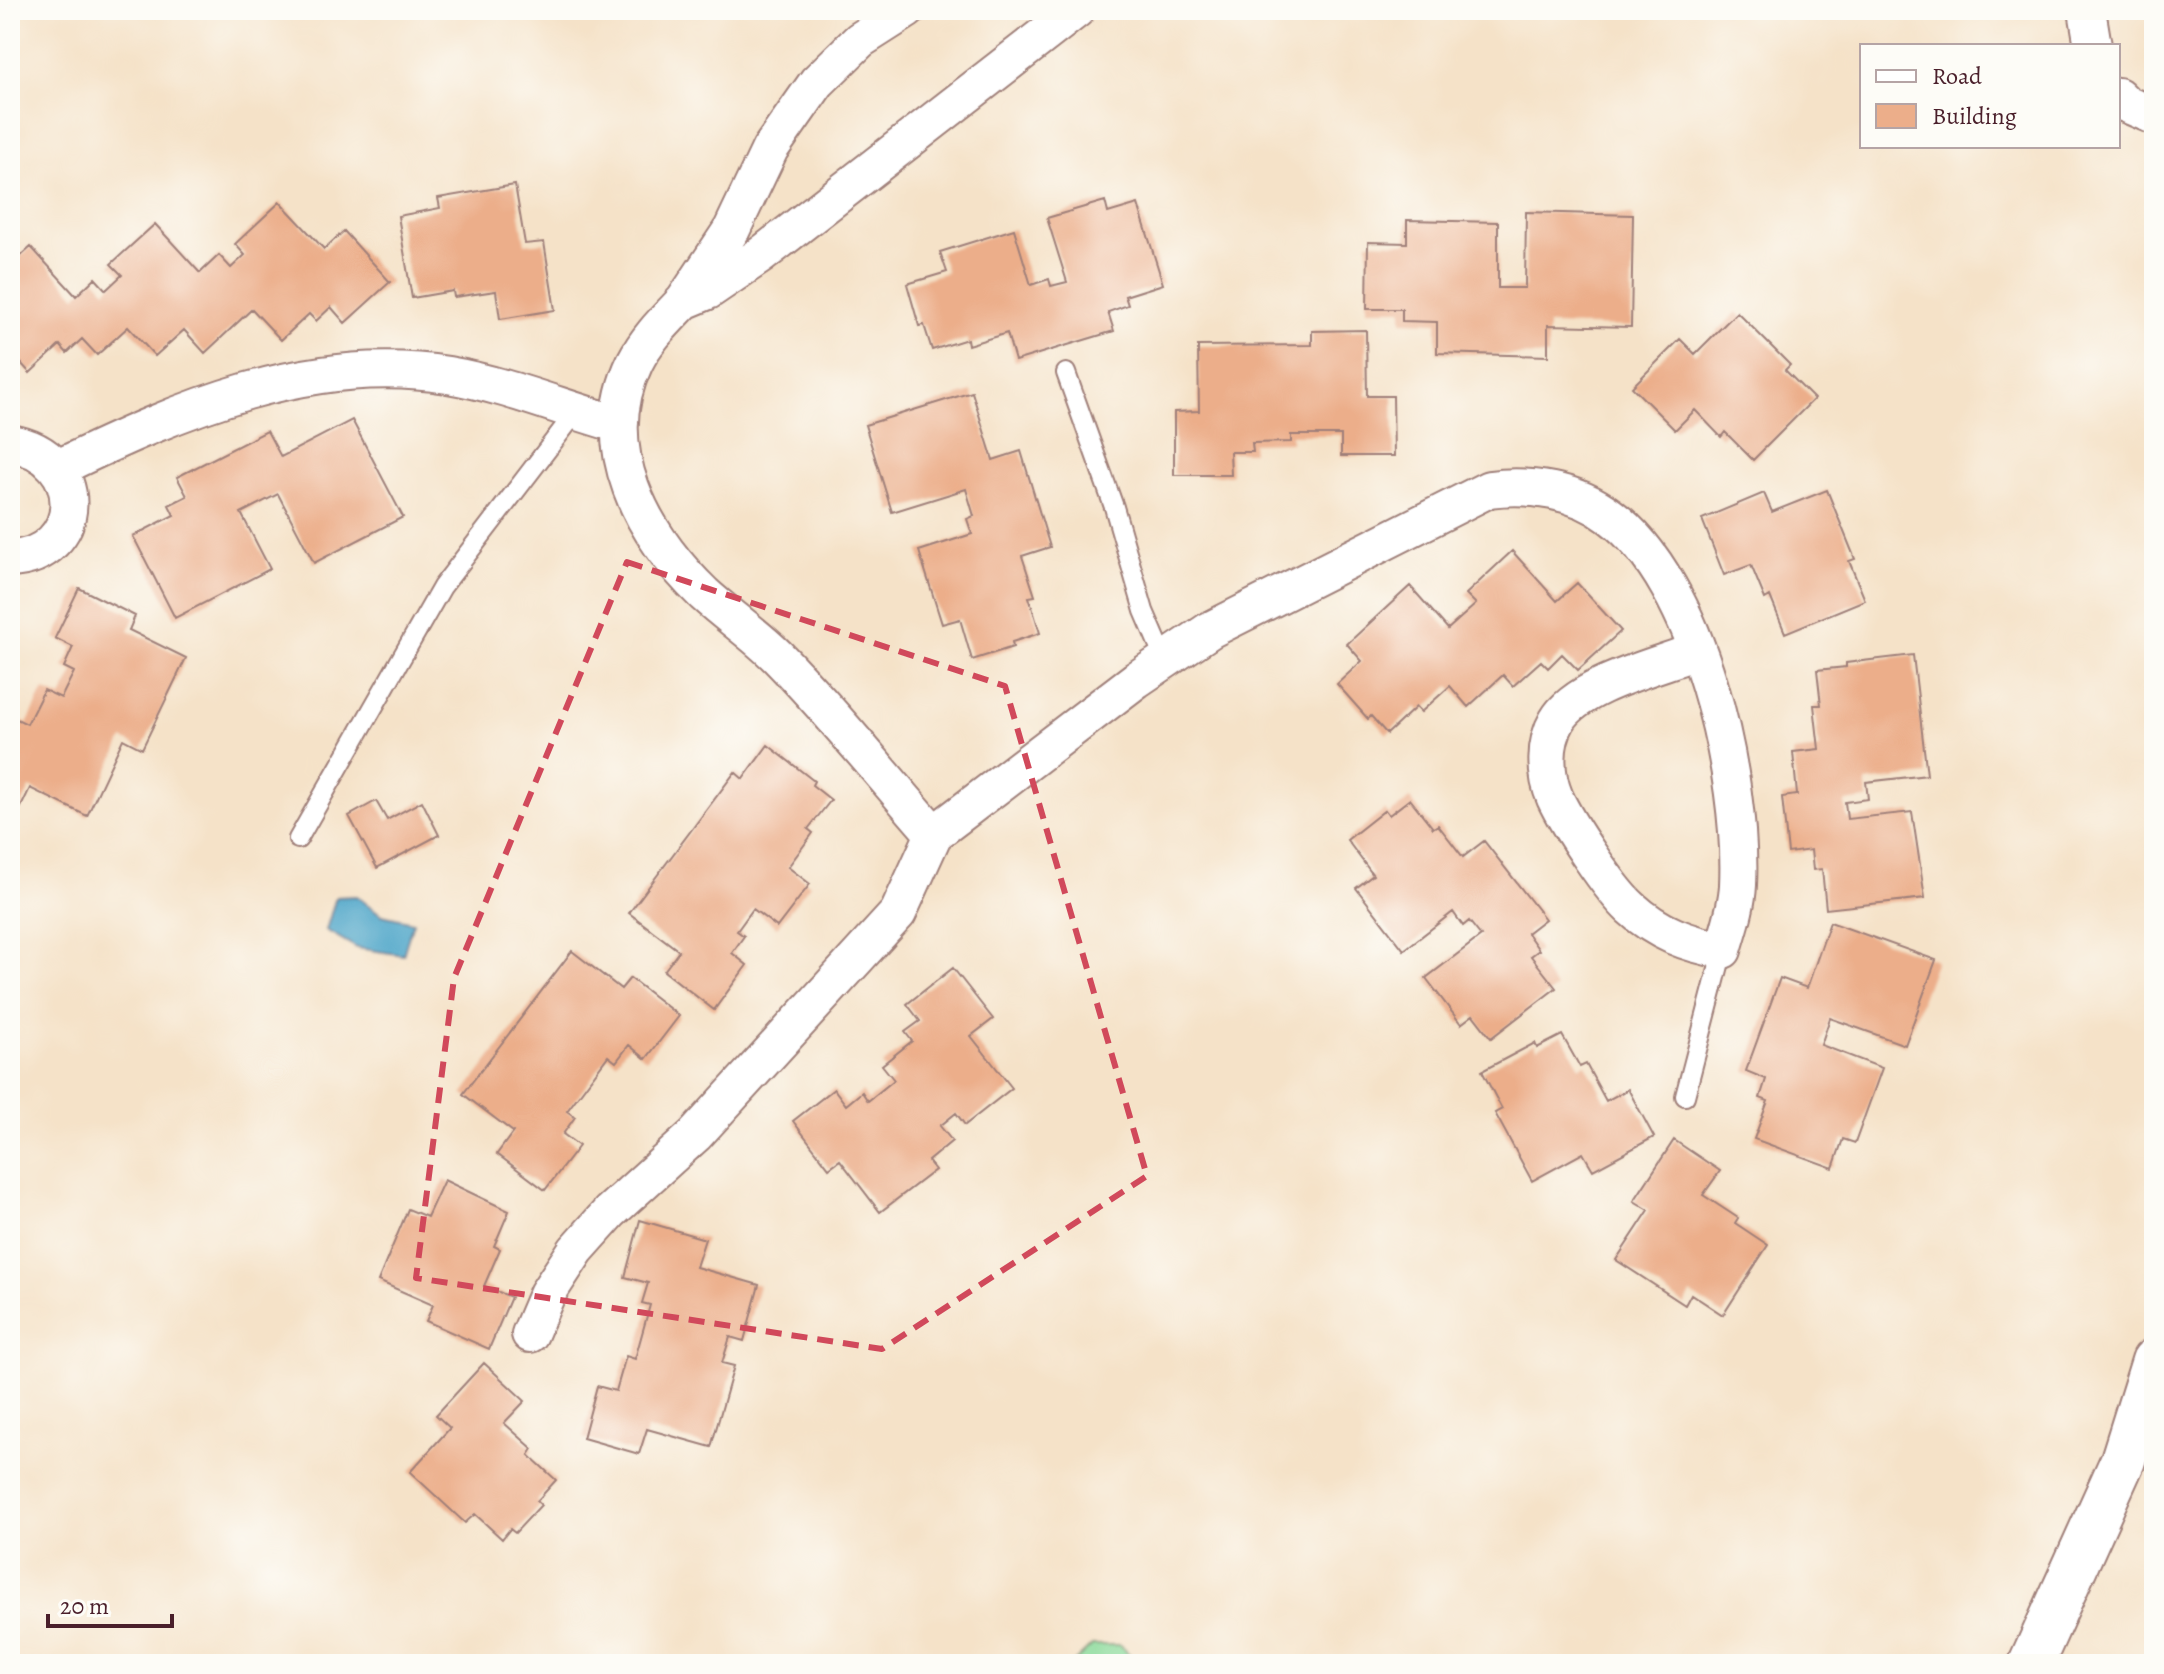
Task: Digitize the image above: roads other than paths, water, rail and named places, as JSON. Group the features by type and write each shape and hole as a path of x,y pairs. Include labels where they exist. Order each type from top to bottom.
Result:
{"main road":[{"path":"2031,1664 2123,1460 2154,1361"}],"street":[{"path":"907,10 860,40 817,82 770,149 732,229 684,301 655,332 635,361 618,424 620,453 629,488 677,565 805,685 934,834"},
{"path":"684,301 708,291 761,255 970,96 1051,26 1076,10"},
{"path":"2087,10 2093,44"},
{"path":"2120,98 2126,104 2154,116"},
{"path":"58,468 176,414 266,385 312,375 395,371 446,375 491,384 618,424"},
{"path":"10,443 28,446 45,454 58,468 67,485 69,504 65,522 55,539 41,552 10,559"},
{"path":"530,1334 547,1294 576,1250 610,1212 695,1135 898,913 934,834 1165,660 1210,630 1489,489 1516,486 1579,498 1610,515 1657,566 1676,601 1696,651 1729,756 1735,803 1738,888 1723,950 1680,940 1630,907 1555,797 1548,770 1548,741 1558,719 1578,700 1601,687 1696,651"}],"lane":[{"path":"1066,373 1114,507 1144,611 1165,660"},
{"path":"298,839 442,587 576,412"},
{"path":"1685,1096 1723,950"}],"water":[{"path":"356,896 382,915 413,922 403,955 357,948 326,930 336,897"}]}
